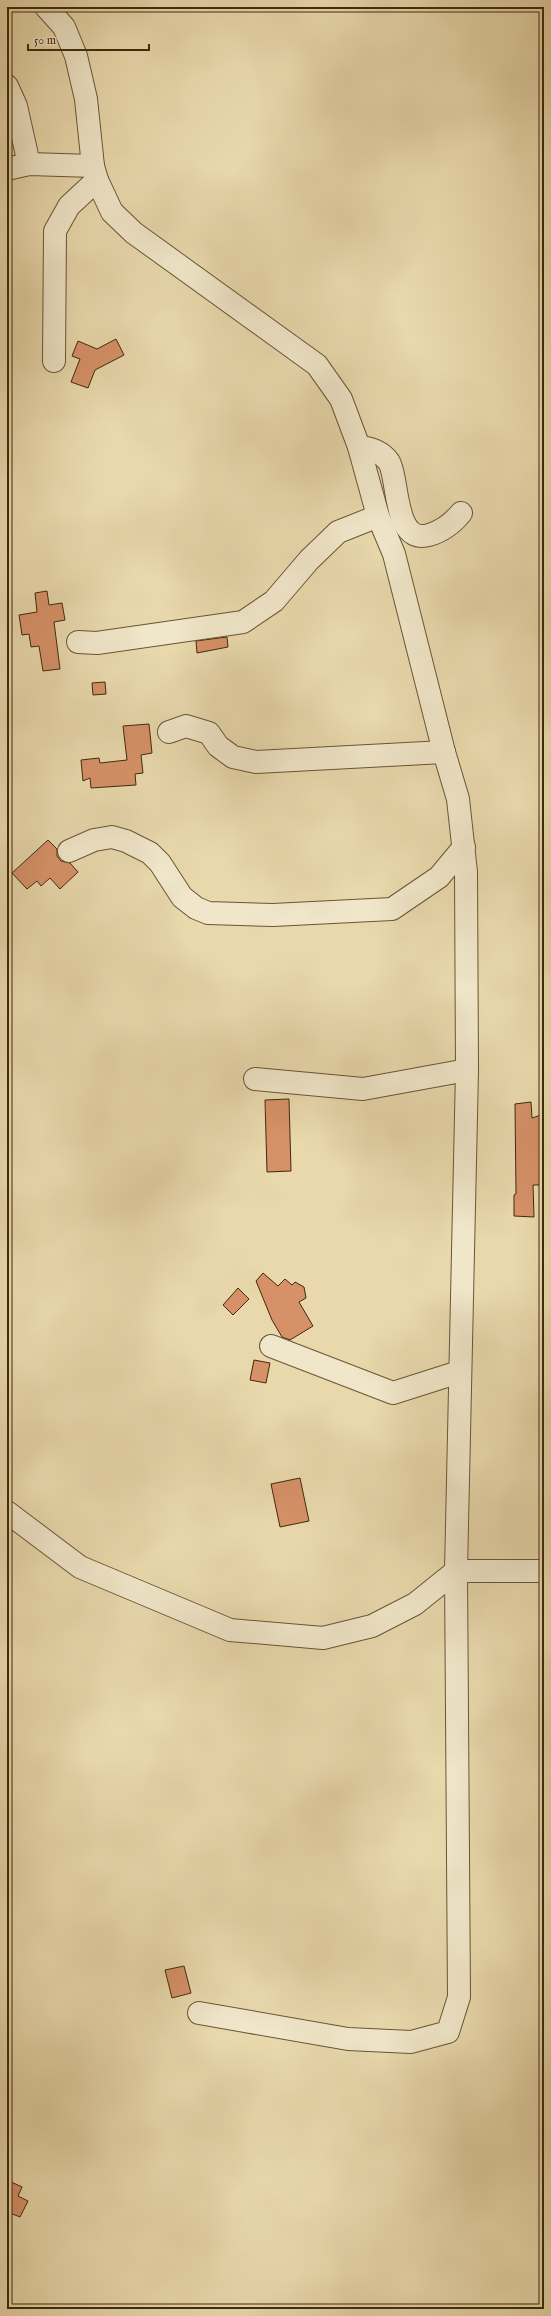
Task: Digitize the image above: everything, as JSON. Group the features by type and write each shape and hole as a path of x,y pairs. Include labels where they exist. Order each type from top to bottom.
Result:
{"street":[{"path":"46,7 64,26 76,56 86,99 95,173 112,212 134,233 317,365 341,399 359,448 378,516 394,554 444,752 458,799 466,872 467,1070 459,1372 456,1571 459,1997 448,2032 411,2042 348,2039 199,2013"},
{"path":"7,86 16,106 29,164"},
{"path":"7,169 29,164 95,173"},
{"path":"54,362 55,231 68,206 95,173"},
{"path":"359,448 369,448 381,454 389,463 402,518 416,534 424,537 452,525 462,513"},
{"path":"78,642 97,643 243,622 274,602 310,560 338,532 378,516"},
{"path":"169,732 186,726 209,733 218,746 233,757 256,762 444,752"},
{"path":"69,851 94,840 112,837 126,841 150,853 160,863 182,897 196,908 208,913 273,915 392,909 439,877 464,847"},
{"path":"255,1080 363,1088 467,1070"},
{"path":"272,1346 393,1393 459,1372"},
{"path":"7,1512 80,1567 230,1630 323,1638 372,1626 415,1604 456,1571 544,1571"}],"building":[{"path":"116,339 124,355 95,370 88,388 71,382 80,359 72,356 78,341 97,349"},
{"path":"47,591 49,605 62,603 65,620 54,622 60,669 43,671 39,646 31,647 29,634 22,635 19,615 37,612 35,593"},
{"path":"227,637 228,647 197,653 196,641"},
{"path":"105,682 106,694 93,695 92,683"},
{"path":"149,724 152,753 141,755 143,773 135,774 136,785 91,788 90,778 83,781 81,760 99,758 100,763 127,760 123,726"},
{"path":"48,840 57,849 57,856 61,861 70,863 78,872 60,889 50,878 41,886 37,881 27,889 12,873"},
{"path":"289,1099 291,1171 267,1172 265,1100"},
{"path":"531,1102 532,1118 544,1114 544,1175 542,1185 533,1185 534,1217 514,1216 514,1195 516,1194 515,1104"},
{"path":"263,1273 278,1286 285,1279 292,1285 295,1282 304,1287 306,1298 299,1302 313,1326 290,1340 282,1337 272,1320 256,1281"},
{"path":"238,1288 249,1299 233,1315 223,1305"},
{"path":"254,1360 270,1363 266,1383 250,1380"},
{"path":"300,1478 309,1521 280,1527 271,1484"},
{"path":"184,1966 191,1993 172,1998 165,1970"},
{"path":"7,2180 22,2187 18,2196 28,2201 20,2217 10,2213 7,2218"}]}
